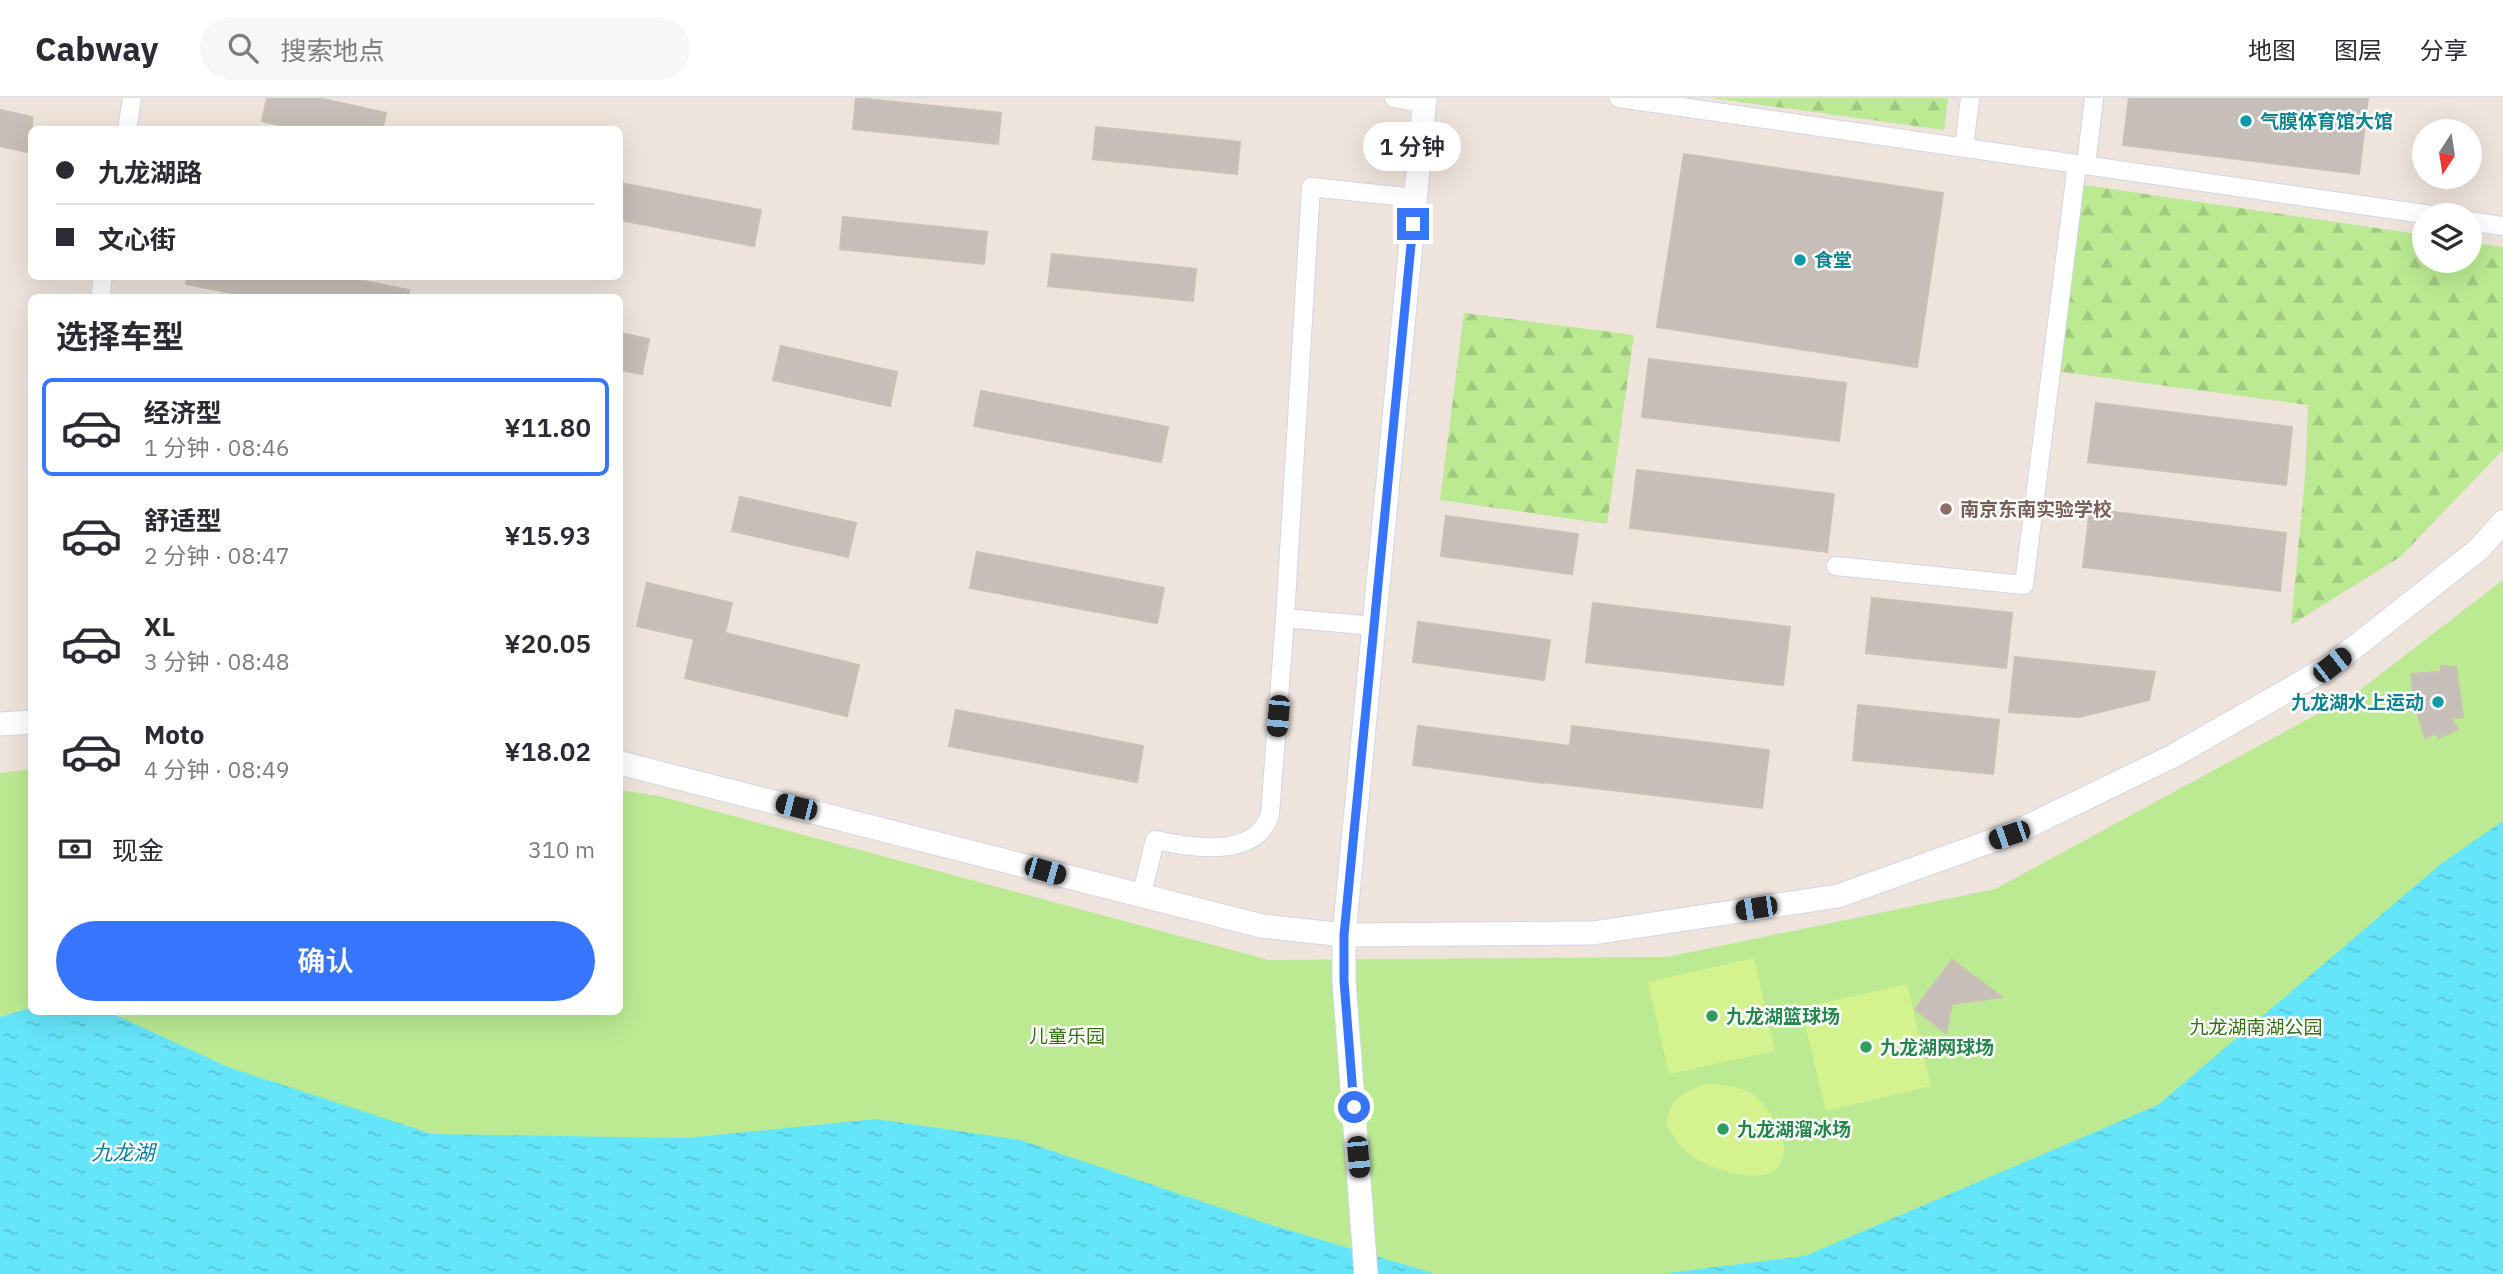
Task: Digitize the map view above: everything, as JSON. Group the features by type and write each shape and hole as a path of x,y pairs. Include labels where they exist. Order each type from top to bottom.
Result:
{"street":[{"path":"128,126 132,98"},
{"path":"1366,1274 1344,981 1344,935 1424,101 1394,98"},
{"path":"1619,98 2412,212"},
{"path":"1964,148 1970,98"},
{"path":"1836,566 2024,585 2081,165 2094,98"},
{"path":"1141,897 1156,841 1218,848 1245,842 1266,828 1270,814 1285,618 1311,187 1415,198"},
{"path":"2482,223 2503,226"},
{"path":"623,764 1262,926 1344,935 1593,933 1838,896 2014,833 2174,756 2332,665 2479,549 2503,522"},
{"path":"1285,618 1374,626"},
{"path":"0,724 28,719"}],"green space":[{"path":"1712,98 1948,98 1944,130"},
{"path":"2077,184 2412,233 2412,273 2482,273 2482,244 2503,247 2503,450 2400,557 2291,625 2305,477 2308,405 2055,371"},
{"path":"1464,313 1634,335 1607,524 1440,500"},
{"name":"九龙湖南湖公园","path":"2503,580 2503,1274 0,1274 0,773 28,769 28,1015 623,1015 623,790 659,796 1269,960 1667,957 1995,889 2356,693"},
{"name":"九龙湖篮球场","path":"1754,958 1775,1051 1669,1074 1648,982"},
{"name":"九龙湖网球场","path":"1907,984 1931,1086 1826,1111 1801,1008"},
{"name":"九龙湖溜冰场","path":"1704,1084 1742,1089 1763,1104 1782,1135 1784,1147 1779,1166 1760,1175 1734,1174 1708,1165 1682,1147 1666,1124 1668,1115 1678,1098"}],"water":[{"path":"2503,821 2503,1274 1660,1274 1805,1256 2158,1105 2442,863"},
{"name":"九龙湖","path":"28,1009 28,1015 115,1015 228,1067 432,1134 686,1138 876,1119 1020,1140 1265,1223 1436,1274 0,1274 0,1017"}],"building":[{"path":"267,98 318,98 386,113 383,126 283,126 262,121"},
{"path":"856,98 1001,113 998,144 853,129"},
{"name":"气膜体育馆大馆","path":"2129,98 2368,98 2359,174 2123,145"},
{"path":"0,110 32,117 32,126 28,126 28,152 0,146"},
{"path":"1096,127 1240,142 1237,174 1093,159"},
{"name":"食堂","path":"1684,154 1943,193 1917,367 1657,327"},
{"path":"623,184 761,210 754,246 623,221"},
{"path":"843,217 987,232 984,264 840,249"},
{"path":"1052,254 1196,269 1193,301 1048,286"},
{"path":"186,280 359,280 409,290 408,294 236,294 186,284"},
{"path":"623,334 649,339 642,374 623,371"},
{"path":"781,346 897,372 890,406 773,380"},
{"path":"1649,359 1846,383 1839,441 1642,417"},
{"path":"981,391 1168,427 1161,462 974,426"},
{"path":"2096,403 2292,427 2286,485 2088,462"},
{"path":"1637,470 1834,494 1827,552 1630,528"},
{"path":"740,497 856,523 848,557 732,531"},
{"path":"2090,509 2286,533 2280,591 2083,567"},
{"path":"1446,516 1578,534 1572,574 1441,556"},
{"path":"977,552 1164,588 1157,623 970,588"},
{"path":"647,583 732,603 725,633 859,665 847,716 685,678 694,639 637,626"},
{"path":"1872,598 2012,613 2006,668 1866,653"},
{"path":"1593,603 1790,627 1783,685 1586,662"},
{"path":"1418,622 1550,640 1544,680 1413,662"},
{"path":"2015,657 2155,672 2149,700 2079,717 2009,712"},
{"name":"九龙湖水上运动","path":"2441,666 2456,667 2463,717 2451,718 2458,729 2438,738 2437,733 2425,738 2414,702 2411,674 2440,672"},
{"path":"1858,705 1999,720 1993,774 1853,760"},
{"path":"956,710 1143,746 1137,782 949,746"},
{"path":"1418,726 1570,746 1572,726 1769,750 1762,808 1413,765"},
{"path":"1952,960 2002,997 1952,1004 1946,1033 1915,1009"}],"place":[{"name":"气膜体育馆大馆","path":"2246,121"},
{"name":"食堂","path":"1800,260"},
{"name":"南京东南实验学校","path":"1946,509"},
{"name":"九龙湖水上运动","path":"2438,702"},
{"name":"九龙湖篮球场","path":"1712,1016"},
{"name":"九龙湖网球场","path":"1866,1047"},
{"name":"九龙湖溜冰场","path":"1723,1129"}],"route":[{"path":"1354,1107 1344,981 1344,935 1413,224"}],"park label":[{"name":"儿童乐园","path":"1067,1036"}]}
